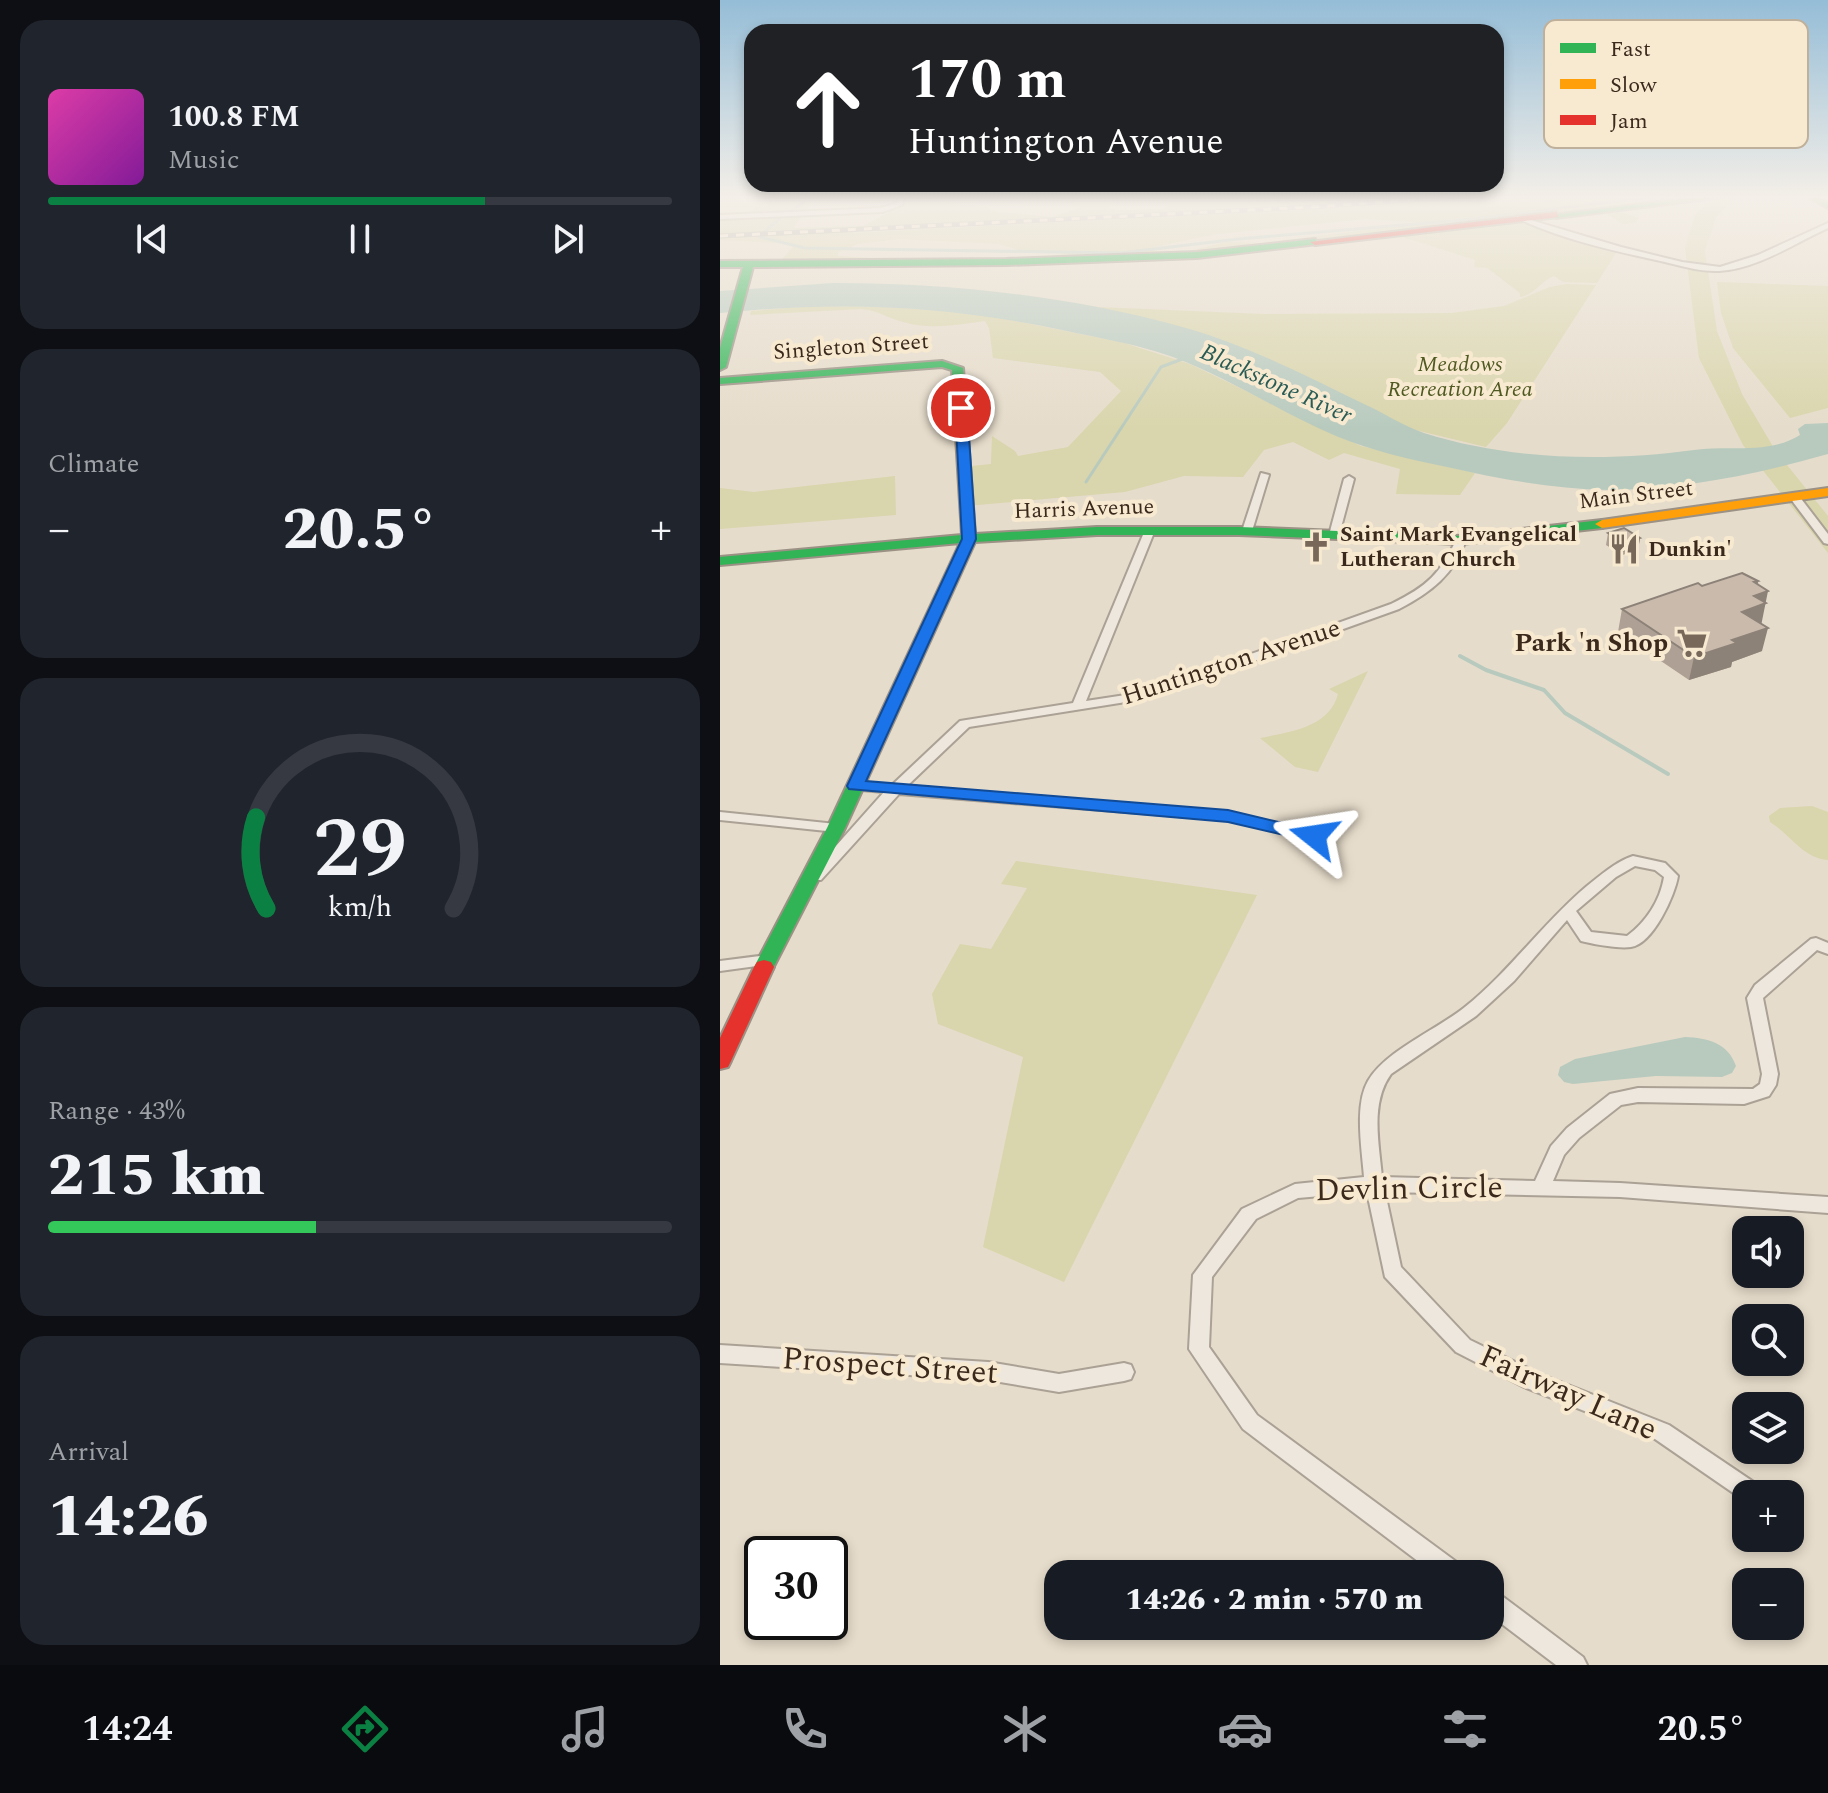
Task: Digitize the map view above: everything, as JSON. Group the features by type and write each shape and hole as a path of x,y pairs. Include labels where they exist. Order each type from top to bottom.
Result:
{"street":[{"path":"720,367 746,273"},
{"name":"Singleton Street","path":"720,381 942,364 957,368 969,539"},
{"path":"1247,531 1264,475"},
{"path":"1334,535 1349,479"},
{"name":"Main Street","path":"1456,540 1828,492"},
{"path":"1795,498 1828,541"},
{"path":"1078,705 1150,530"},
{"name":"Harris Avenue","path":"720,561 969,539 1150,530 1456,540"},
{"path":"720,1061 767,960 836,828 969,539"},
{"name":"Huntington Avenue","path":"808,886 898,787 965,724 1147,695 1396,607 1421,593 1438,578 1452,561 1456,540"},
{"path":"855,786 898,787 1228,816 1314,836"},
{"path":"720,816 836,828"},
{"path":"1633,861 1660,866 1671,876 1669,888 1644,933 1630,942 1586,937 1568,910 1611,874 1633,861"},
{"name":"Fairway Lane","path":"1568,910 1490,994 1470,1012 1385,1070 1375,1084 1369,1119 1374,1184 1392,1271 1463,1346 1531,1380 1662,1432 1732,1480"},
{"path":"1541,1187 1557,1151 1573,1133 1616,1099 1638,1095 1744,1097 1765,1091 1770,1074 1755,998 1761,989 1816,943 1828,949"},
{"path":"720,966 767,960"},
{"name":"Devlin Circle","path":"1435,1560 1250,1422 1199,1349 1203,1275 1249,1214 1295,1191 1374,1184 1541,1187 1828,1205"},
{"name":"Prospect Street","path":"720,1354 988,1371 1059,1383 1124,1372"},
{"path":"1504,1612 1575,1665"}],"green space":[{"path":"1493,273 1604,273 1597,283 1563,282 1554,276 1529,294 1520,297 1520,293"},
{"path":"1688,273 1708,273 1717,331 1742,394 1775,450 1828,516 1828,553 1743,445 1699,358"},
{"path":"1717,282 1828,286 1828,408 1790,418 1733,348 1721,313"},
{"name":"Meadows Recreation Area","path":"1596,285 1507,423 1486,447 1411,429 1171,326 1098,307 1263,314 1452,313 1504,306 1550,287"},
{"path":"812,306 899,307 981,314 1121,342 1190,364 1361,446 1475,473 1460,495 1396,494 1400,469 1344,453 1329,460 1293,442 1264,450 1243,477 1184,476 1125,492 966,506 962,467 991,464 992,436 1018,456 1068,447 1121,391 1100,372 993,358 989,328 985,321 923,326 861,309 750,315 751,311"},
{"path":"895,476 896,515 720,529 720,488 754,492"},
{"path":"1368,671 1318,772 1295,767 1260,738 1317,721 1333,705 1338,694 1329,689"},
{"path":"1812,806 1828,812 1828,860 1804,851 1770,822 1769,816 1780,808"},
{"path":"1016,861 1257,895 1064,1282 983,1247 1023,1057 938,1024 932,994 960,944 991,949 1027,888 1001,884"}],"water":[{"name":"Blackstone River","path":"833,283 967,289 1099,307 1143,317 1209,335 1255,353 1416,430 1490,449 1592,457 1762,447 1800,435 1798,429 1805,424 1828,423 1828,454 1691,484 1608,490 1547,485 1405,458 1363,446 1316,427 1194,365 1159,352 1104,339 933,310 808,307 720,313 720,291"},
{"path":"1685,1037 1702,1039 1722,1047 1736,1066 1732,1073 1722,1077 1656,1076 1573,1084 1564,1082 1558,1075 1560,1067 1575,1059"}],"building":[{"path":"1624,528 1640,538 1624,543 1608,533"},
{"path":"1742,573 1758,581 1754,582 1768,591 1754,596 1766,603 1742,612 1768,628 1732,640 1737,643 1694,657 1622,609 1698,583 1702,586"}],"waterway":[{"path":"1086,482 1161,367 1185,358"},
{"path":"1460,656 1486,670 1544,690 1565,713 1668,774"}],"traffic: fast":[{"path":"720,367 747,273"},
{"path":"720,381 942,364 957,368 969,539 836,828 764,967"},
{"path":"720,561 982,537 1097,531 1239,531 1461,540 1602,524"}],"traffic: slow":[{"path":"1602,524 1828,492"}],"traffic: jam":[{"path":"720,1061 764,967"}],"place":[{"name":"Saint Mark Evangelical Lutheran Church","path":"1316,547"},
{"name":"Dunkin'","path":"1624,549"},
{"name":"Park 'n Shop","path":"1692,643"}],"route":[{"path":"961,408 969,539 855,786 923,789 1228,816 1314,836"}]}
